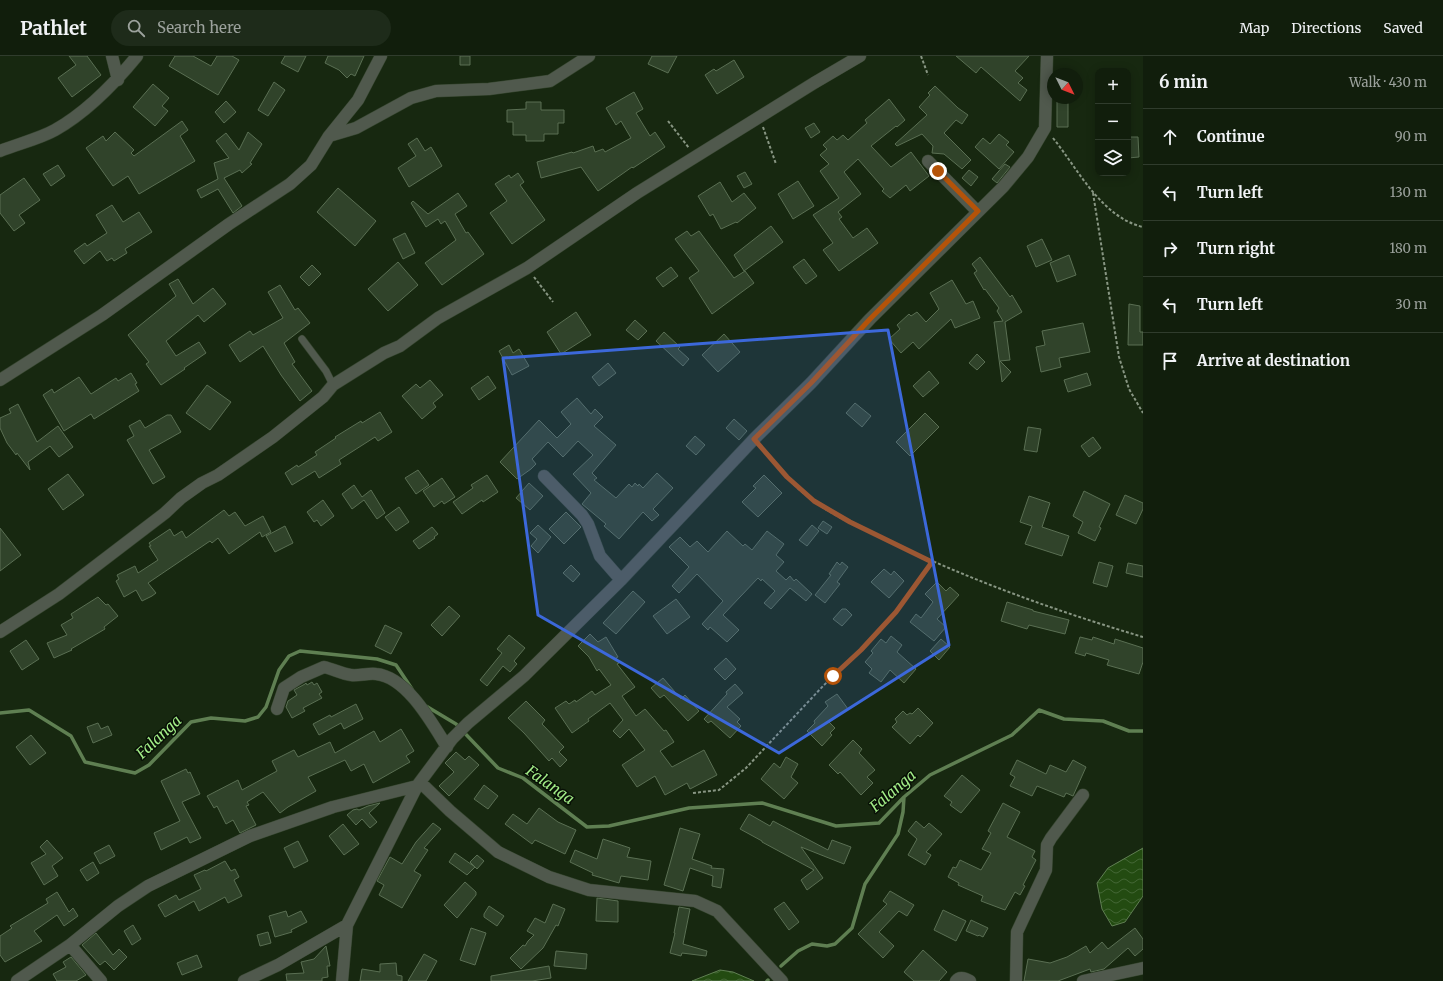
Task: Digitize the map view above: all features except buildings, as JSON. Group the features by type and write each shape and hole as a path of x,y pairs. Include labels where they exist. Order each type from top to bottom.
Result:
{"street":[{"path":"112,56 118,80"},
{"path":"0,151 54,130 77,116 118,80 137,56"},
{"path":"0,380 102,315 229,224 290,184 311,165 329,136 358,100 381,56"},
{"path":"329,136 356,128 411,98 436,91 490,89 550,81 589,56"},
{"path":"0,632 59,594 165,513 180,498 202,483 218,475 273,437 323,396 333,385 384,353 400,346 438,318 527,268 696,156 860,56"},
{"path":"342,981 347,925 419,784 450,743 468,723 524,676 621,580 754,439 811,383 870,319 1002,187 1028,157 1044,128 1047,56"},
{"path":"928,161 978,211"},
{"path":"544,476 582,515 588,524 600,556 621,580"},
{"path":"277,709 284,688 301,677 324,667 351,675 376,674 393,680 409,693 450,743"},
{"path":"17,981 70,945 118,906 148,886 250,836 333,807 419,784"},
{"path":"419,784 498,852 549,877 589,890 695,901 717,911 782,981"},
{"path":"1016,981 1017,932 1046,870 1047,845 1050,838 1083,795"},
{"path":"244,981 278,965 347,925"},
{"path":"70,945 101,981"},
{"path":"1083,981 1143,968"},
{"path":"956,981 964,978 970,981"}],"lane":[{"path":"302,339 326,371 333,385"}],"path":[{"path":"921,56 928,75"},
{"path":"760,117 776,164"},
{"path":"668,121 696,156"},
{"path":"1044,128 1065,153 1093,193 1120,217 1143,227"},
{"path":"1093,193 1119,357 1129,389 1143,413"},
{"path":"527,268 553,302"},
{"path":"754,439 787,477 814,501 850,522 932,562 1080,618 1143,638"},
{"path":"693,793 719,790 746,768 824,685 861,650 896,612 932,562"}],"highlighted area":[{"path":"888,330 949,645 779,753 538,615 503,358"}],"water":[{"path":"1143,848 1143,896 1125,922 1112,926 1102,909 1097,883 1108,868"},
{"path":"720,970 733,972 754,981 692,981"}],"waterway":[{"name":"Falanga","path":"0,713 29,710 71,736 85,762 135,773 149,765 191,722 211,718 245,721 258,717 266,707 279,670 289,656 300,651 377,659 396,665 412,689"},
{"name":"Falanga","path":"426,706 456,724 498,768 523,778 587,827 609,826 689,808 762,803 836,826 879,823 904,797 930,775 1012,735 1039,710 1064,719 1103,721 1129,731 1143,731"},
{"path":"781,966 798,951 812,944 827,946 835,944 852,928 865,884 898,834 903,812 904,797"}],"route":[{"path":"833,676 861,650 896,612 932,562 850,522 814,501 787,477 754,439 811,383 870,319 978,211 938,171"}]}
